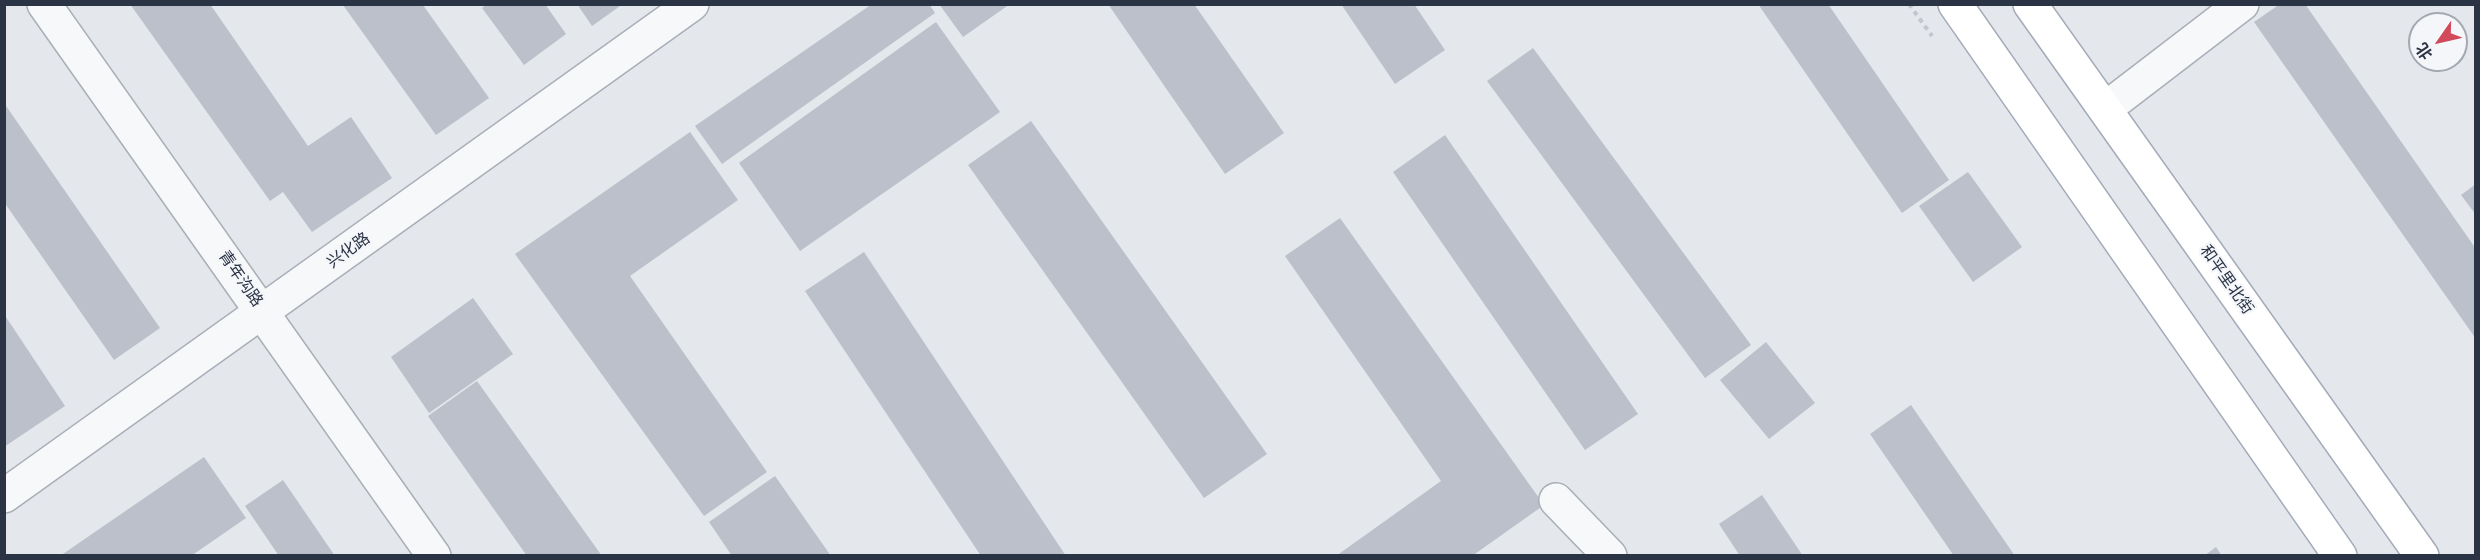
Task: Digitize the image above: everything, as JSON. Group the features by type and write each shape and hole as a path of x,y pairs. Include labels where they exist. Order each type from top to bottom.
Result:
{"main road":[{"path":"1955,4 2340,555"},
{"name":"和平里北街","path":"2030,4 2422,555"}],"street":[{"name":"青年沟路","path":"44,4 434,555"},
{"name":"兴化路","path":"4,496 264,313 692,4"},
{"path":"2105,109 2242,4"},
{"path":"1556,500 1610,555"}],"building":[{"path":"130,4 210,4 308,146 351,117 392,178 312,232 283,192 270,201"},
{"path":"487,4 545,4 566,34 524,65 482,8"},
{"path":"577,4 623,4 592,26"},
{"path":"872,4 929,4 935,13 722,164 695,126"},
{"path":"939,4 1010,4 963,37"},
{"path":"1108,4 1194,4 1284,133 1225,174"},
{"path":"1341,4 1414,4 1445,50 1395,84"},
{"path":"1758,4 1828,4 1949,180 1902,213"},
{"path":"2280,4 2305,4 2476,249 2476,339 2254,22"},
{"path":"343,5 423,5 489,98 436,135"},
{"path":"936,22 1000,112 800,251 739,163"},
{"path":"1533,48 1751,345 1705,378 1487,81"},
{"path":"4,103 160,328 114,360 4,202"},
{"path":"1031,121 1267,454 1204,498 968,165"},
{"path":"690,132 738,200 630,276 767,472 704,516 515,254"},
{"path":"1445,135 1638,414 1585,450 1393,172"},
{"path":"1968,172 2022,247 1973,282 1919,206"},
{"path":"2476,184 2476,215 2461,195"},
{"path":"1340,218 1544,505 1472,556 1336,556 1441,481 1285,256"},
{"path":"864,252 1066,556 981,556 805,291"},
{"path":"473,298 513,354 429,413 391,357"},
{"path":"4,314 65,406 4,447"},
{"path":"1766,342 1815,403 1769,439 1720,380"},
{"path":"477,381 602,556 527,556 428,416"},
{"path":"1911,405 2015,556 1954,556 1870,434"},
{"path":"204,457 246,518 191,556 60,556"},
{"path":"775,476 831,556 732,556 709,522"},
{"path":"283,480 335,556 279,556 245,506"},
{"path":"1762,495 1803,556 1740,556 1719,524"},
{"path":"2216,547 2222,556 2204,556"}]}
